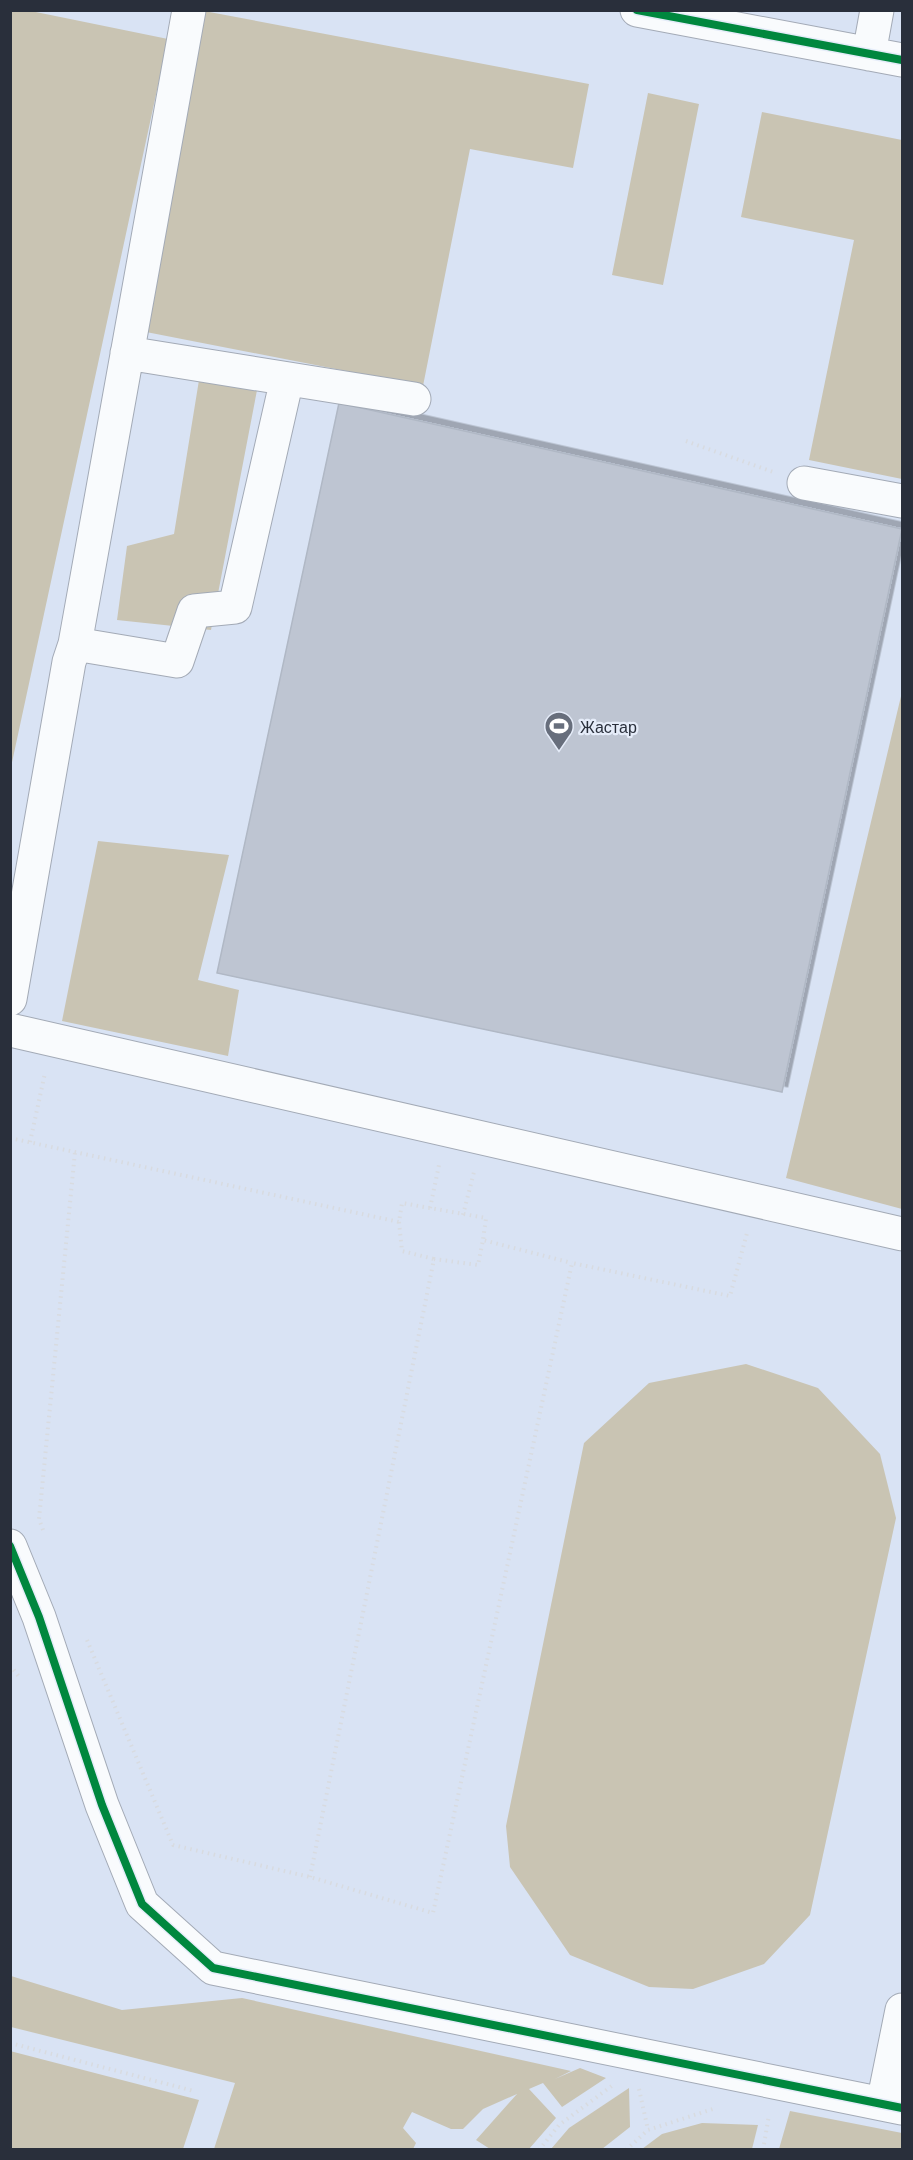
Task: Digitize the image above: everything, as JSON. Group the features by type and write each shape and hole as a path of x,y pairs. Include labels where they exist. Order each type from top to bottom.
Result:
{"street":[{"path":"10,999 69,662 75,644 189,10"},
{"path":"637,10 733,19 870,54 903,60"},
{"path":"870,54 877,10"},
{"path":"127,353 414,399"},
{"path":"75,644 177,661 194,611 235,606 287,379"},
{"path":"804,483 903,501"},
{"path":"10,1030 903,1234"},
{"path":"10,1546 39,1617 102,1805 142,1904 213,1968 893,2106 903,2010"}],"path":[{"path":"686,441 804,483"},
{"path":"30,1142 52,1039"},
{"path":"430,1208 447,1130"},
{"path":"10,1138 399,1222"},
{"path":"464,1215 483,1138"},
{"path":"47,1540 39,1519 75,1152"},
{"path":"483,1240 572,1263 730,1296 756,1201"},
{"path":"402,1203 464,1215 486,1218 478,1265 434,1259 402,1251 399,1222 402,1203"},
{"path":"310,1877 434,1259"},
{"path":"84,1633 173,1845 310,1877 433,1913 572,1263"},
{"path":"10,2043 194,2091"},
{"path":"637,2081 648,2130"},
{"path":"540,2150 559,2125 614,2084"},
{"path":"626,2150 648,2130 721,2106"}],"shaded area":[{"path":"26,10 168,39 11,767 10,11"},
{"path":"204,11 589,84 573,168 470,149 423,386 141,331"},
{"path":"648,93 699,104 663,285 612,275"},
{"path":"762,112 902,140 902,479 809,460 854,240 741,217"},
{"path":"199,380 258,385 211,630 117,620 127,546 174,534"},
{"path":"902,692 902,1209 786,1178"},
{"path":"98,841 229,855 198,980 239,990 228,1056 62,1021"},
{"path":"746,1364 818,1388 880,1454 896,1518 810,1915 764,1964 693,1989 649,1987 570,1955 510,1867 506,1826 584,1443 649,1383"},
{"path":"11,1976 122,2010 242,1998 571,2071 555,2079 580,2068 606,2078 562,2107 543,2083 529,2089 556,2118 529,2149 490,2149 476,2140 517,2094 483,2109 463,2129 451,2129 412,2112 403,2128 416,2143 413,2149 214,2149 235,2083 11,2027"},
{"path":"10,2051 199,2100 183,2149 11,2149"},
{"path":"629,2088 630,2127 602,2149 551,2149 569,2128"},
{"path":"790,2111 902,2133 902,2149 779,2149"},
{"path":"702,2123 758,2125 752,2149 642,2149 662,2134"}],"building":[{"name":"Жастар","path":"339,403 902,529 782,1092 217,973"}],"cycle path":[{"path":"637,10 902,60"},
{"path":"10,1546 39,1617 102,1805 142,1904 213,1968 902,2108"}],"place":[{"name":"Жастар","path":"559,752"}]}
